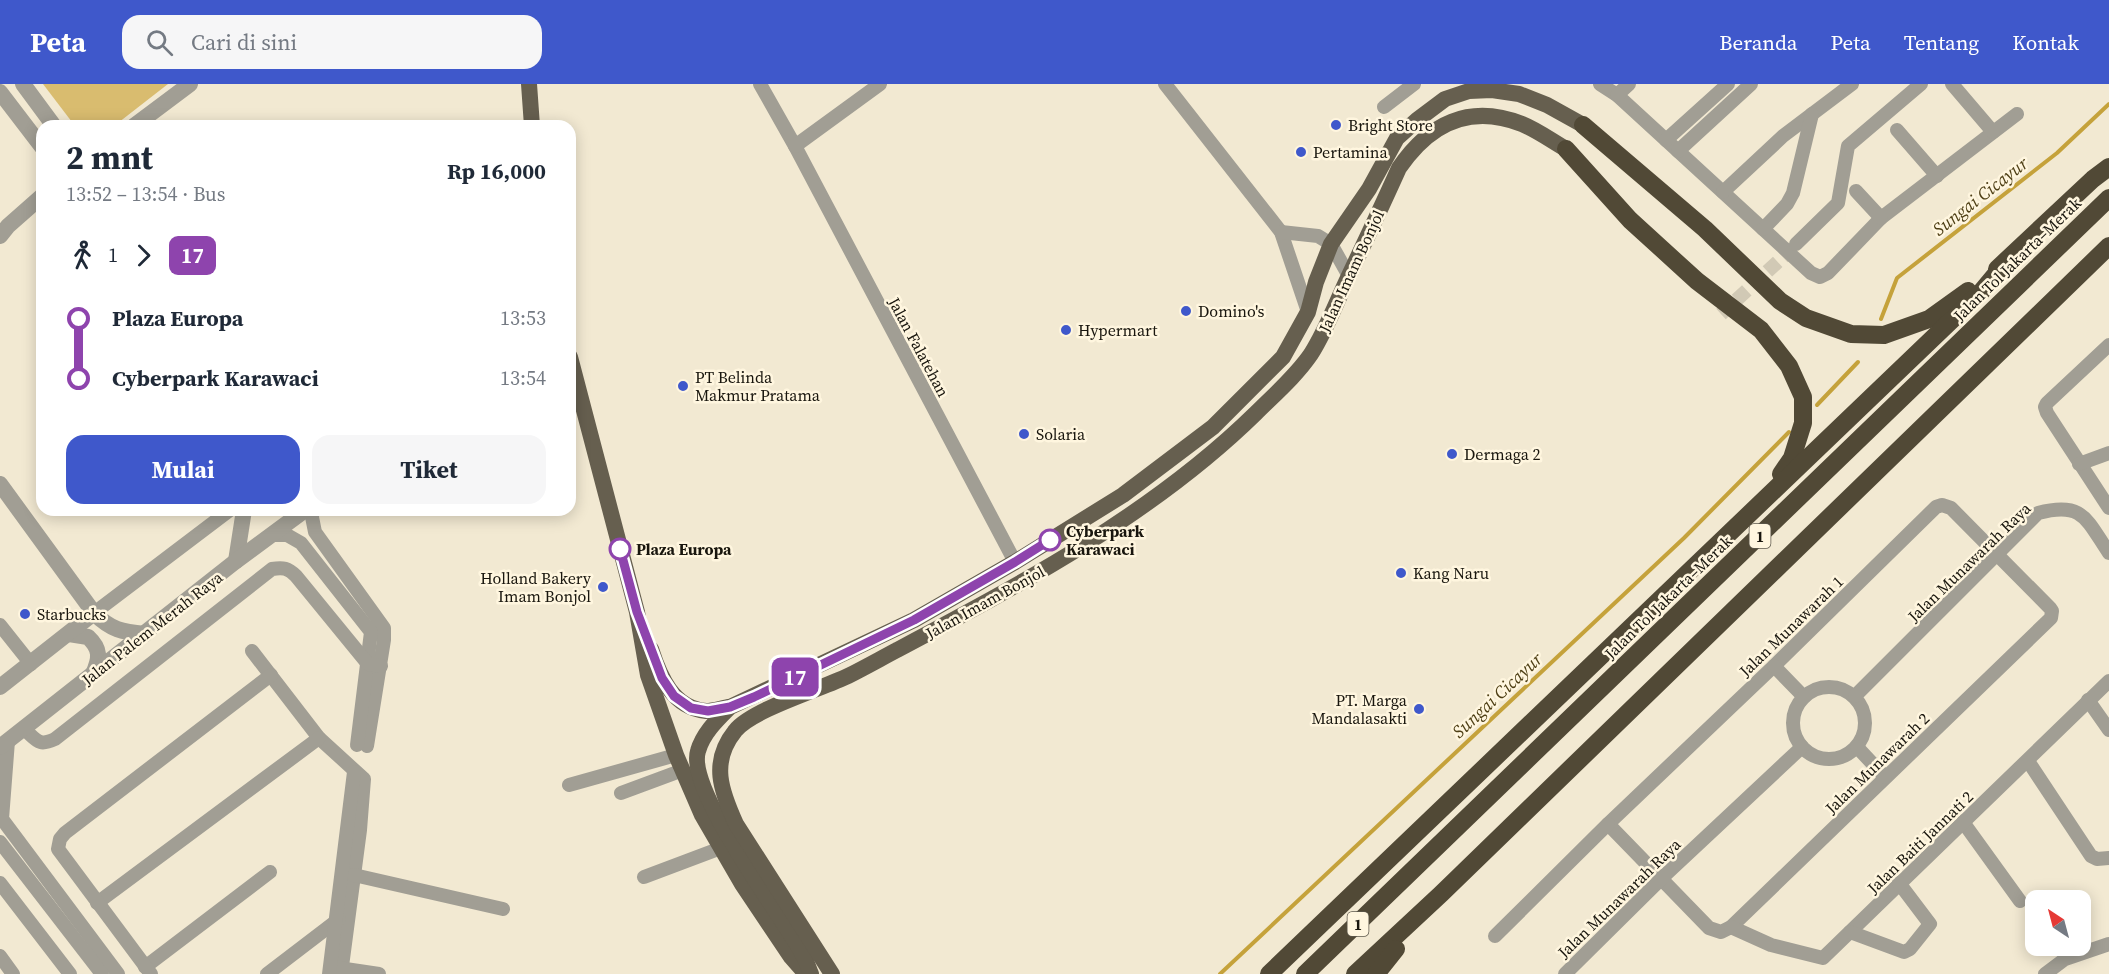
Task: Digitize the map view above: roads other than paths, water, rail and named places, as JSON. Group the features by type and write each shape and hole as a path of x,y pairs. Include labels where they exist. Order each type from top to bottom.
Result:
{"highway":[{"path":"1583,125 1705,229 1780,301 1806,318 1851,334 1884,335 1915,326 1929,319 2006,262"},
{"path":"1566,149 1630,220 1697,281 1761,330 1789,366 1803,397 1803,423 1792,458 1761,503"},
{"path":"1269,974 1981,292 2006,262 2093,179 2109,167"},
{"name":"Jalan Tol Jakarta–Merak","path":"1305,974 2109,198"},
{"name":"1","path":"1355,974 1441,894 2109,246"},
{"path":"1376,974 1441,894"}],"main road":[{"path":"530,84 532,120"},
{"name":"Jalan Imam Bonjol","path":"730,707 914,620 1015,562 1123,495 1213,427 1283,357 1308,312 1316,282 1331,244 1369,189 1398,138 1445,99 1469,91 1492,90 1519,94 1547,105 1583,125"},
{"name":"Jalan Imam Bonjol","path":"832,974 742,833 725,801 720,763 723,751 736,729 751,717 849,676 1025,581 1137,510 1241,427 1297,373 1316,345 1399,168 1410,152 1435,128 1458,119 1484,115 1522,124 1566,149"},
{"path":"576,380 637,612 648,675 679,763 702,815 741,884 791,957 806,974"},
{"path":"1123,495 1137,510"},
{"path":"637,612 662,678 674,696 691,708 708,711 730,707"},
{"path":"730,707 708,730 697,752 697,767 711,804 752,876 802,953 811,974"}],"street":[{"path":"23,84 50,120"},
{"path":"142,120 190,84"},
{"path":"795,146 880,84"},
{"path":"1165,84 1281,232 1308,312"},
{"path":"1384,107 1414,84"},
{"path":"1600,84 1617,95 1810,273 1820,277 1828,273 1881,218 2017,114"},
{"path":"1617,95 1629,84"},
{"path":"1666,140 1728,84"},
{"path":"1678,151 1751,84"},
{"path":"1723,192 1783,136 1852,84"},
{"path":"1796,244 1838,203 1848,146 1921,84"},
{"path":"1952,84 1993,132"},
{"name":"Jalan Falatehan","path":"766,86 964,470 1015,562"},
{"path":"0,92 36,139"},
{"path":"1763,229 1787,204 1793,193 1812,114"},
{"path":"1897,130 1937,176"},
{"path":"1856,191 1881,218"},
{"path":"0,236 36,201"},
{"path":"1281,232 1318,236 1331,244 1349,276"},
{"path":"2109,345 2047,403 2046,407 2047,413 2109,508"},
{"path":"2079,464 2109,453"},
{"path":"0,484 94,613 111,628 127,633 145,634"},
{"name":"Jalan Munawarah 1","path":"1495,936 1936,507 1942,505 1951,508 1998,554"},
{"name":"Jalan Munawarah Raya","path":"1855,696 2038,513 2059,508 2077,511 2089,523 2109,553"},
{"path":"0,687 222,516"},
{"path":"236,561 243,516"},
{"name":"Jalan Palem Merah Raya","path":"4,744 236,561 297,516"},
{"path":"312,516 315,532 384,628 374,665 362,746"},
{"path":"272,535 287,535 300,543 365,623 371,632 374,665"},
{"name":"Jalan Munawarah 2","path":"1731,927 2051,618 2050,608 1998,554"},
{"path":"24,729 39,743 45,744 55,739 272,569 282,567 290,570 296,576 374,665"},
{"path":"0,626 31,664"},
{"path":"69,634 88,637 98,649 100,657 93,674"},
{"path":"252,651 319,738 359,776 335,971 379,974"},
{"path":"1774,666 1804,697"},
{"path":"270,872 148,970 58,849 60,838 271,675"},
{"name":"Jalan Baiti Jannati 2","path":"1731,927 1771,945 1823,958 2109,681"},
{"path":"1835,686 1855,696 1863,708 1866,721 1864,735 1857,747 1844,756 1829,760 1814,756 1802,747 1795,735 1793,722 1796,708 1804,697 1813,690 1835,686"},
{"path":"2088,700 2109,730"},
{"path":"97,903 319,738"},
{"path":"4,744 1,820 42,885 84,940 118,974"},
{"name":"Jalan Munawarah Raya","path":"1565,974 1662,878 1802,747"},
{"path":"1857,747 1886,777"},
{"path":"2028,761 2091,856 2097,859 2109,858"},
{"path":"569,785 679,763"},
{"path":"621,793 679,763"},
{"path":"1963,822 2020,901"},
{"path":"1608,825 1709,928 1721,932 1731,927"},
{"path":"267,974 342,919 354,875 354,829"},
{"path":"0,842 42,885"},
{"path":"644,877 721,848"},
{"path":"354,875 503,909"},
{"path":"0,883 70,974"},
{"path":"1850,932 1904,952 1910,949 1930,924 1899,883"},
{"path":"84,940 102,974"},
{"path":"2045,974 2065,959 2109,944"},
{"path":"0,956 14,974"}],"waterway":[{"name":"Sungai Cicayur","path":"1881,319 1897,278 2057,153 2109,104"},
{"name":"Sungai Cicayur","path":"1817,405 1858,362"},
{"name":"Sungai Cicayur","path":"1220,974 1684,538 1789,432"}],"tunnel":[{"path":"1721,314 1795,246"}],"place":[{"name":"Bright Store","path":"1336,125"},
{"name":"Pertamina","path":"1301,152"},
{"name":"Domino's","path":"1186,311"},
{"name":"Hypermart","path":"1066,330"},
{"name":"PT Belinda Makmur Pratama","path":"683,386"},
{"name":"Solaria","path":"1024,434"},
{"name":"Dermaga 2","path":"1452,454"},
{"name":"Cyberpark Karawaci","path":"1050,540"},
{"name":"Plaza Europa","path":"620,549"},
{"name":"Kang Naru","path":"1401,573"},
{"name":"Holland Bakery Imam Bonjol","path":"603,587"},
{"name":"Starbucks","path":"25,614"},
{"name":"PT. Marga Mandalasakti","path":"1419,709"}]}
